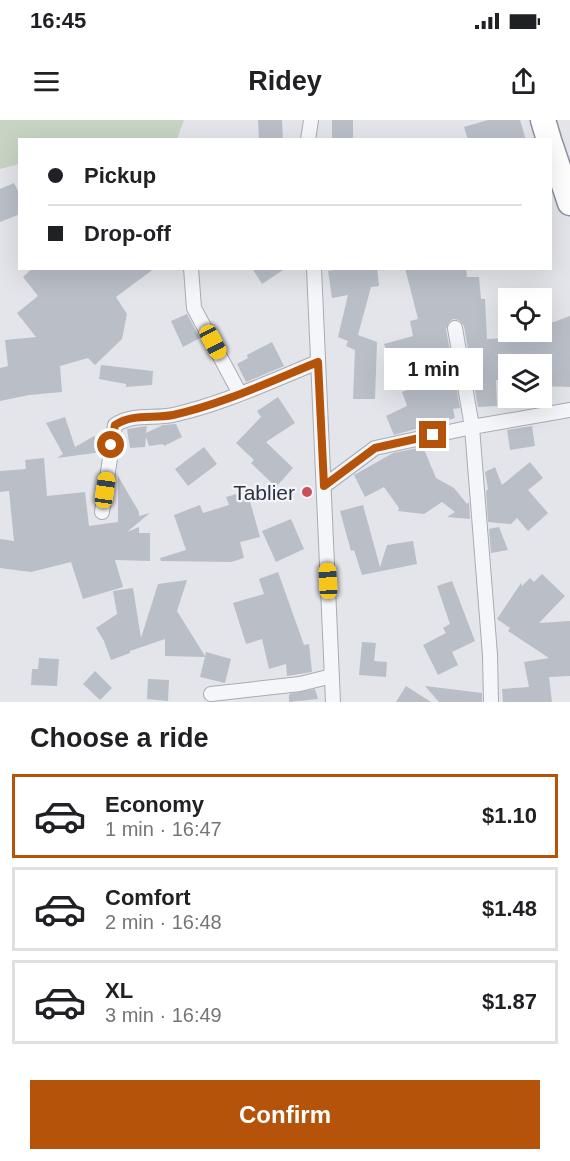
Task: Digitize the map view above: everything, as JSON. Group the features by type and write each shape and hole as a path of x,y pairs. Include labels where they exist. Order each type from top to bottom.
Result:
{"highway":[{"path":"543,120 549,138"},
{"path":"552,147 570,203"}],"street":[{"path":"308,138 311,120"},
{"path":"191,270 194,308 240,394"},
{"path":"314,270 333,702"},
{"path":"455,328 472,427 490,655 491,702"},
{"path":"102,512 115,425 125,418 173,415 240,394 318,362"},
{"path":"324,486 375,448 472,427 570,410"},
{"path":"211,694 300,684 332,676"}],"green space":[{"path":"0,120 184,120 177,138 18,138 18,164 0,169"}],"building":[{"path":"258,120 282,120 283,138 259,138"},
{"path":"332,120 353,120 353,138 332,138"},
{"path":"488,120 520,120 525,138 467,138 464,127"},
{"path":"14,183 18,191 18,215 0,222 0,189"},
{"path":"31,270 152,270 116,297 127,314 122,339 95,365 88,358 60,366 62,392 0,401 0,368 8,366 5,340 36,337 17,313 38,296 23,277"},
{"path":"253,270 283,270 262,284"},
{"path":"377,270 379,286 371,287 358,335 377,342 375,399 353,399 355,350 346,346 348,341 338,337 348,295 332,298 328,271"},
{"path":"406,270 466,270 467,277 479,277 481,299 485,299 487,339 498,338 498,342 552,342 552,322 570,316 570,387 552,386 552,354 498,354 497,406 478,407 464,326 459,320 453,319 446,329 460,408 453,409 455,418 394,435 386,416 407,406 402,392 428,382 423,352 390,361 384,344 413,336 410,321 418,319"},
{"path":"187,314 200,338 183,347 171,321"},
{"path":"272,342 284,366 246,382 237,364 248,358 247,355"},
{"path":"101,365 153,371 152,385 126,387 126,384 99,379"},
{"path":"278,397 295,423 266,442 293,468 276,487 251,463 254,460 236,443 261,417 257,411"},
{"path":"65,417 75,447 94,436 102,452 57,458 63,454 46,423"},
{"path":"176,424 182,437 164,446 163,444 149,446 146,437 145,447 130,448 127,429 147,426 146,433 163,425"},
{"path":"532,426 535,446 510,450 507,430"},
{"path":"204,447 217,464 188,486 175,469"},
{"path":"423,447 436,478 454,488 467,504 469,502 470,519 447,517 455,512 442,502 424,514 398,511 399,508 384,487 365,497 354,475 393,453"},
{"path":"44,458 47,496 85,492 89,526 118,522 118,476 139,512 139,516 150,513 127,532 139,527 139,533 150,533 150,561 115,560 123,587 83,599 71,562 31,572 0,568 0,539 14,541 9,491 0,492 0,471 26,469 25,460"},
{"path":"530,462 543,478 528,490 548,513 528,531 517,518 511,524 488,522 486,491 488,489 485,472 495,467 502,485"},
{"path":"247,491 260,537 240,542 244,558 231,562 161,561 160,558 186,550 174,515 200,505 203,513 229,505 226,497"},
{"path":"363,505 380,567 387,545 413,541 417,564 362,575 354,550 351,551 340,511"},
{"path":"291,519 304,549 276,562 262,531"},
{"path":"499,527 508,550 491,553 489,529"},
{"path":"278,572 304,645 309,644 312,672 287,676 286,664 269,669 262,639 246,644 233,603 264,594 259,579"},
{"path":"542,574 565,596 539,623 570,621 570,676 549,677 552,702 503,702 502,689 529,687 524,662 549,658 508,631 510,628 497,619 521,583 522,586 530,578 534,582"},
{"path":"187,580 177,611 205,656 206,652 231,659 225,683 200,677 205,657 165,656 165,639 111,660 96,628 117,614 113,591 133,588 141,638 158,584"},
{"path":"452,581 475,641 452,652 458,665 438,675 423,645 446,633 443,628 450,624 437,586"},
{"path":"362,642 376,643 374,661 387,662 386,677 359,675"},
{"path":"39,658 59,659 57,686 31,685 32,669 38,669"},
{"path":"95,671 112,688 100,700 83,684"},
{"path":"148,679 169,680 168,701 147,699"},
{"path":"406,686 431,702 396,702"},
{"path":"425,686 482,693 482,702 439,702"},
{"path":"315,689 318,699 289,702 289,694"}],"place":[{"name":"Tablier","path":"307,492"}],"route":[{"path":"111,445 115,425 125,418 173,415 240,394 318,362 324,486 375,448 433,435"}]}
